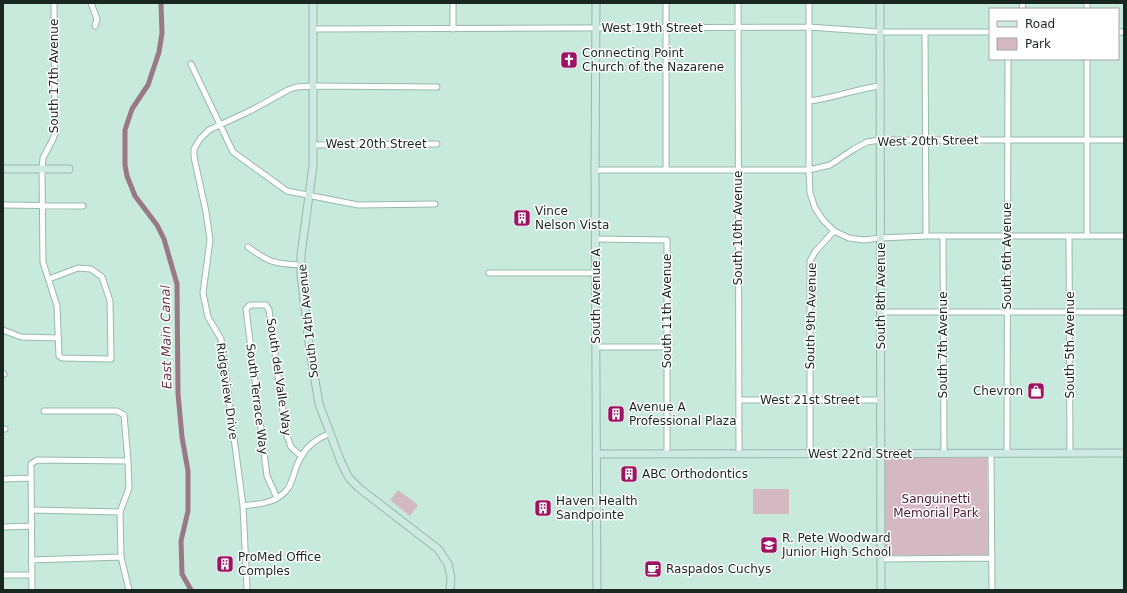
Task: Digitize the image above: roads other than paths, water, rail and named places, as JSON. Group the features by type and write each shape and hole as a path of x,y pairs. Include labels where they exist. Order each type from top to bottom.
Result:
{"street":[{"name":"South 17th Avenue","path":"48,278 78,268 91,269 102,277 110,301 111,359 62,358 59,356 57,306 48,278 43,262 43,158 55,133 54,3"},
{"path":"91,3 97,19 95,26"},
{"name":"South 14th Avenue","path":"313,3 313,172 300,265 303,304 316,390 329,434 346,472 354,484 394,517 438,549 448,564 450,590"},
{"path":"453,3 453,29"},
{"name":"South Avenue A","path":"596,3 594,170 596,240 597,590"},
{"path":"666,3 666,169"},
{"name":"South 10th Avenue","path":"738,3 738,454"},
{"path":"809,3 810,193 815,208 823,220 834,231 849,238 864,240 926,236 1124,236"},
{"name":"South 8th Avenue","path":"880,3 881,590"},
{"name":"West 19th Street","path":"313,29 809,28 880,32 989,32"},
{"path":"925,33 926,236"},
{"name":"South 6th Avenue","path":"1007,453 1008,60"},
{"path":"1087,60 1087,236"},
{"path":"191,64 233,152 287,191 358,205 435,204"},
{"path":"809,101 828,98 862,88 880,86"},
{"name":"Ridgeview Drive","path":"247,590 243,506 221,339 208,317 203,293 210,240 206,212 194,157 194,149 200,139 209,130 296,87 437,87"},
{"name":"West 20th Street","path":"594,170 809,170 830,165 867,142 880,140 1124,140"},
{"name":"West 20th Street","path":"314,145 437,144"},
{"path":"3,169 69,169"},
{"path":"3,205 83,206"},
{"name":"South 9th Avenue","path":"810,453 810,261 815,252 834,231"},
{"name":"South 7th Avenue","path":"943,236 944,454"},
{"name":"South 5th Avenue","path":"1069,236 1070,453"},
{"name":"South 11th Avenue","path":"596,240 667,240 667,453"},
{"path":"248,247 261,257 276,263 300,265"},
{"path":"489,273 596,273"},
{"name":"South del Valle Way","path":"255,304 266,305 269,310 286,433 291,447 301,456"},
{"name":"South Terrace Way","path":"255,304 250,305 246,309 267,476 277,498"},
{"path":"881,312 1124,312"},
{"path":"3,330 21,337 59,338"},
{"path":"596,347 667,347"},
{"name":"West 21st Street","path":"739,400 881,400"},
{"path":"44,411 117,412 124,415 129,488 120,512 120,557 129,590"},
{"path":"243,506 270,501 285,492 291,484 301,456 314,442 329,434"},
{"name":"West 22nd Street","path":"596,454 1124,453"},
{"path":"991,454 992,590"},
{"path":"32,590 31,464 36,460 128,461"},
{"path":"3,479 31,478"},
{"path":"32,510 120,512"},
{"path":"3,526 32,526"},
{"path":"31,560 120,557"},
{"path":"881,559 992,558"},
{"path":"3,575 31,575"}],"waterway":[{"name":"East Main Canal","path":"161,3 162,33 159,52 148,85 132,109 125,130 125,165 127,176 135,196 157,225 164,239 177,284 178,394 182,437 188,471 188,511 181,541 182,574 191,590"}],"place":[{"name":"Connecting Point Church of the Nazarene","path":"569,60"},
{"name":"Vince Nelson Vista","path":"522,218"},
{"name":"Chevron","path":"1036,391"},
{"name":"Avenue A Professional Plaza","path":"616,414"},
{"name":"ABC Orthodontics","path":"629,474"},
{"name":"Haven Health Sandpointe","path":"543,508"},
{"name":"R. Pete Woodward Junior High School","path":"769,545"},
{"name":"ProMed Office Comples","path":"225,564"},
{"name":"Raspados Cuchys","path":"653,569"}],"park label":[{"name":"Sanguinetti Memorial Park","path":"936,506"}]}
